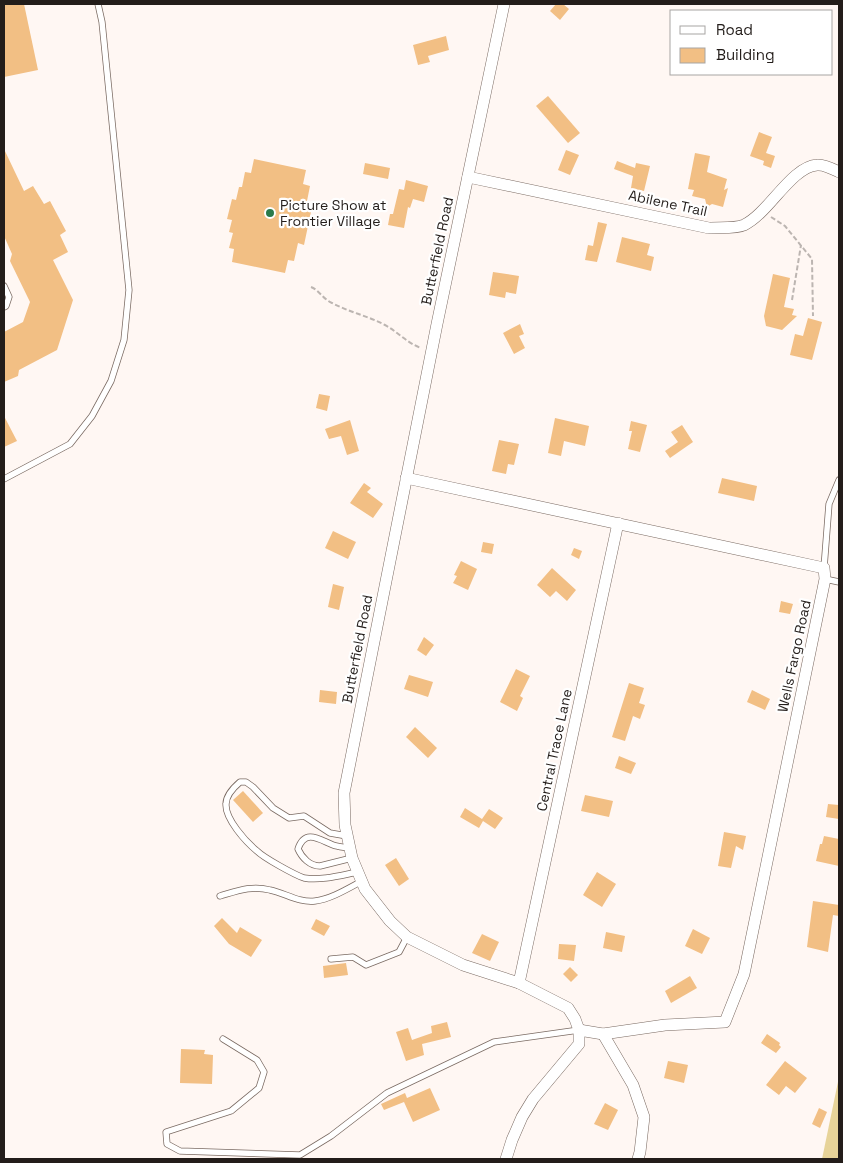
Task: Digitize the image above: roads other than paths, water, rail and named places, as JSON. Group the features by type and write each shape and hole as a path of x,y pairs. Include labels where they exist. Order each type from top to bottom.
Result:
{"street":[{"name":"Butterfield Road","path":"504,4 406,478 344,793 345,825 364,889 390,921 408,937 463,964 518,983 568,1008 579,1030"},
{"name":"Abilene Trail","path":"468,177 709,228 742,226 762,212 791,180 802,171 817,165 839,172"},
{"path":"406,478 618,523 824,573"},
{"name":"Central Trace Lane","path":"518,983 618,523"},
{"name":"Wells Fargo Road","path":"579,1030 603,1034 665,1025 725,1022 744,974 824,573"},
{"path":"506,1159 522,1117 533,1099 579,1044 579,1030"},
{"path":"603,1034 633,1085 644,1117 638,1159"}],"lane":[{"path":"4,479 70,444 92,416 112,381 124,340 129,290 102,22 98,4"},
{"path":"4,286 9,297 4,307"},
{"path":"839,480 828,504 824,573 839,582"},
{"path":"350,847 304,816 289,818 284,815 273,808 254,787 246,782 240,782 227,797 225,806 228,818 258,852 279,865 304,878 360,876"},
{"path":"308,837 334,845 350,847 320,866 315,866 305,859 298,849 302,841 308,837"},
{"path":"220,896 254,887 269,889 301,901 314,901 336,894 360,876"},
{"path":"331,959 353,957 366,965 398,952 408,937"},
{"path":"224,1039 257,1060 264,1072 259,1088 231,1111 166,1132 167,1144 180,1151 300,1155 331,1136 387,1094 494,1042 579,1030"}],"place":[{"name":"Picture Show at Frontier Village","path":"270,213"}]}
